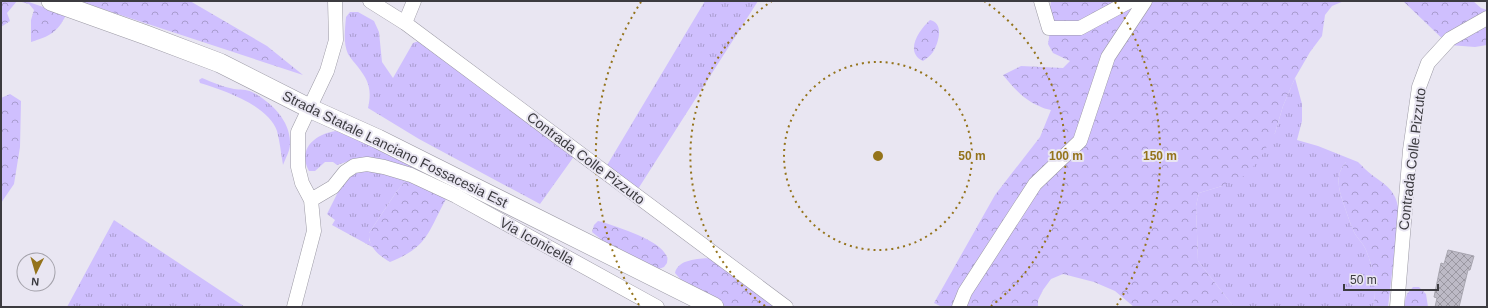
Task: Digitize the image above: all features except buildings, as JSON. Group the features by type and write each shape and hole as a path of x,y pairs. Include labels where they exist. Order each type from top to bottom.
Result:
{"main road":[{"name":"Strada Statale Lanciano Fossacesia Est","path":"50,1 220,63 309,108 378,138 714,307"}],"street":[{"path":"294,307 314,231 311,200 302,183 298,167 298,132 328,71 336,40 335,1"},
{"name":"Contrada Colle Pizzuto","path":"370,1 405,23 786,307"},
{"path":"405,23 414,1"},
{"path":"1041,1 1049,28 1080,28 1130,1"},
{"path":"959,307 965,292 1035,184 1080,141 1108,57 1146,1"},
{"name":"Contrada Colle Pizzuto","path":"1398,307 1410,150 1419,88 1428,63 1450,39 1487,18"},
{"name":"Via Iconicella","path":"311,200 333,187 345,172 354,166 367,164 384,167 411,175 456,196 657,307"}],"green space":[{"path":"1,1 17,1 7,13 10,21 1,27"},
{"path":"18,1 26,1 66,15 56,30 48,36 31,42 31,20 34,10 29,4"},
{"path":"78,1 190,1 267,46 303,75"},
{"path":"705,1 758,1 638,189 606,167"},
{"path":"1051,1 1344,1 1332,6 1325,15 1322,36 1310,52 1295,78 1283,106 1275,133 1260,158 1246,175 1222,186 1199,193 1196,206 1198,261 1234,307 1134,307 1115,291 1094,282 1063,274 1051,279 1038,300 1038,307 942,307 934,303 995,195 1040,137 1051,110 1028,100 1003,75 1021,66 1063,68 1070,61 1053,53 1048,44 1051,25 1049,13"},
{"path":"1403,1 1473,1 1481,8 1487,10 1487,45 1475,47 1449,45"},
{"path":"350,12 358,12 374,21 379,32 382,62 393,78 413,43 419,41 575,155 540,204 419,139 368,108 370,96 369,86 362,72 348,54 345,45 346,17"},
{"path":"930,20 938,25 939,34 937,44 933,52 923,61 917,57 915,52 915,41 922,29"},
{"path":"202,78 226,87 250,91 273,107 283,120 289,136 289,149 283,165 277,131 272,122 255,106 244,100 232,94 200,83 199,80"},
{"path":"1295,78 1302,104 1302,121 1297,140 1318,146 1358,162 1346,162 1340,173 1339,183 1351,225 1355,234 1365,247 1371,264 1375,285 1373,307 1234,307 1198,261 1196,206 1199,193 1222,186 1275,133 1283,106"},
{"path":"10,94 21,101 20,147 14,184 1,203 1,98"},
{"path":"336,131 429,170 422,173 364,158 337,165 333,162 325,162 315,171 309,171 305,156 310,144 321,135"},
{"path":"1346,162 1358,162 1383,183 1394,195 1398,206 1399,214 1388,307 1373,307 1375,285 1371,264 1365,247 1355,234 1339,188 1340,173"},
{"path":"365,169 407,179 397,191 369,233 369,240 374,248 332,225 335,220 327,214 347,174"},
{"path":"407,179 446,199 426,237 420,244 403,256 390,262 382,257 372,246 369,233 397,191"},
{"path":"114,220 245,307 67,307"},
{"path":"598,221 639,235 657,245 667,258 667,263 664,267 659,269 607,244 592,232 594,225"},
{"path":"710,258 782,307 726,307 683,282 675,273 677,268 684,262 694,259"},
{"path":"1413,287 1419,287 1426,294 1428,307 1403,307 1407,294"}]}
